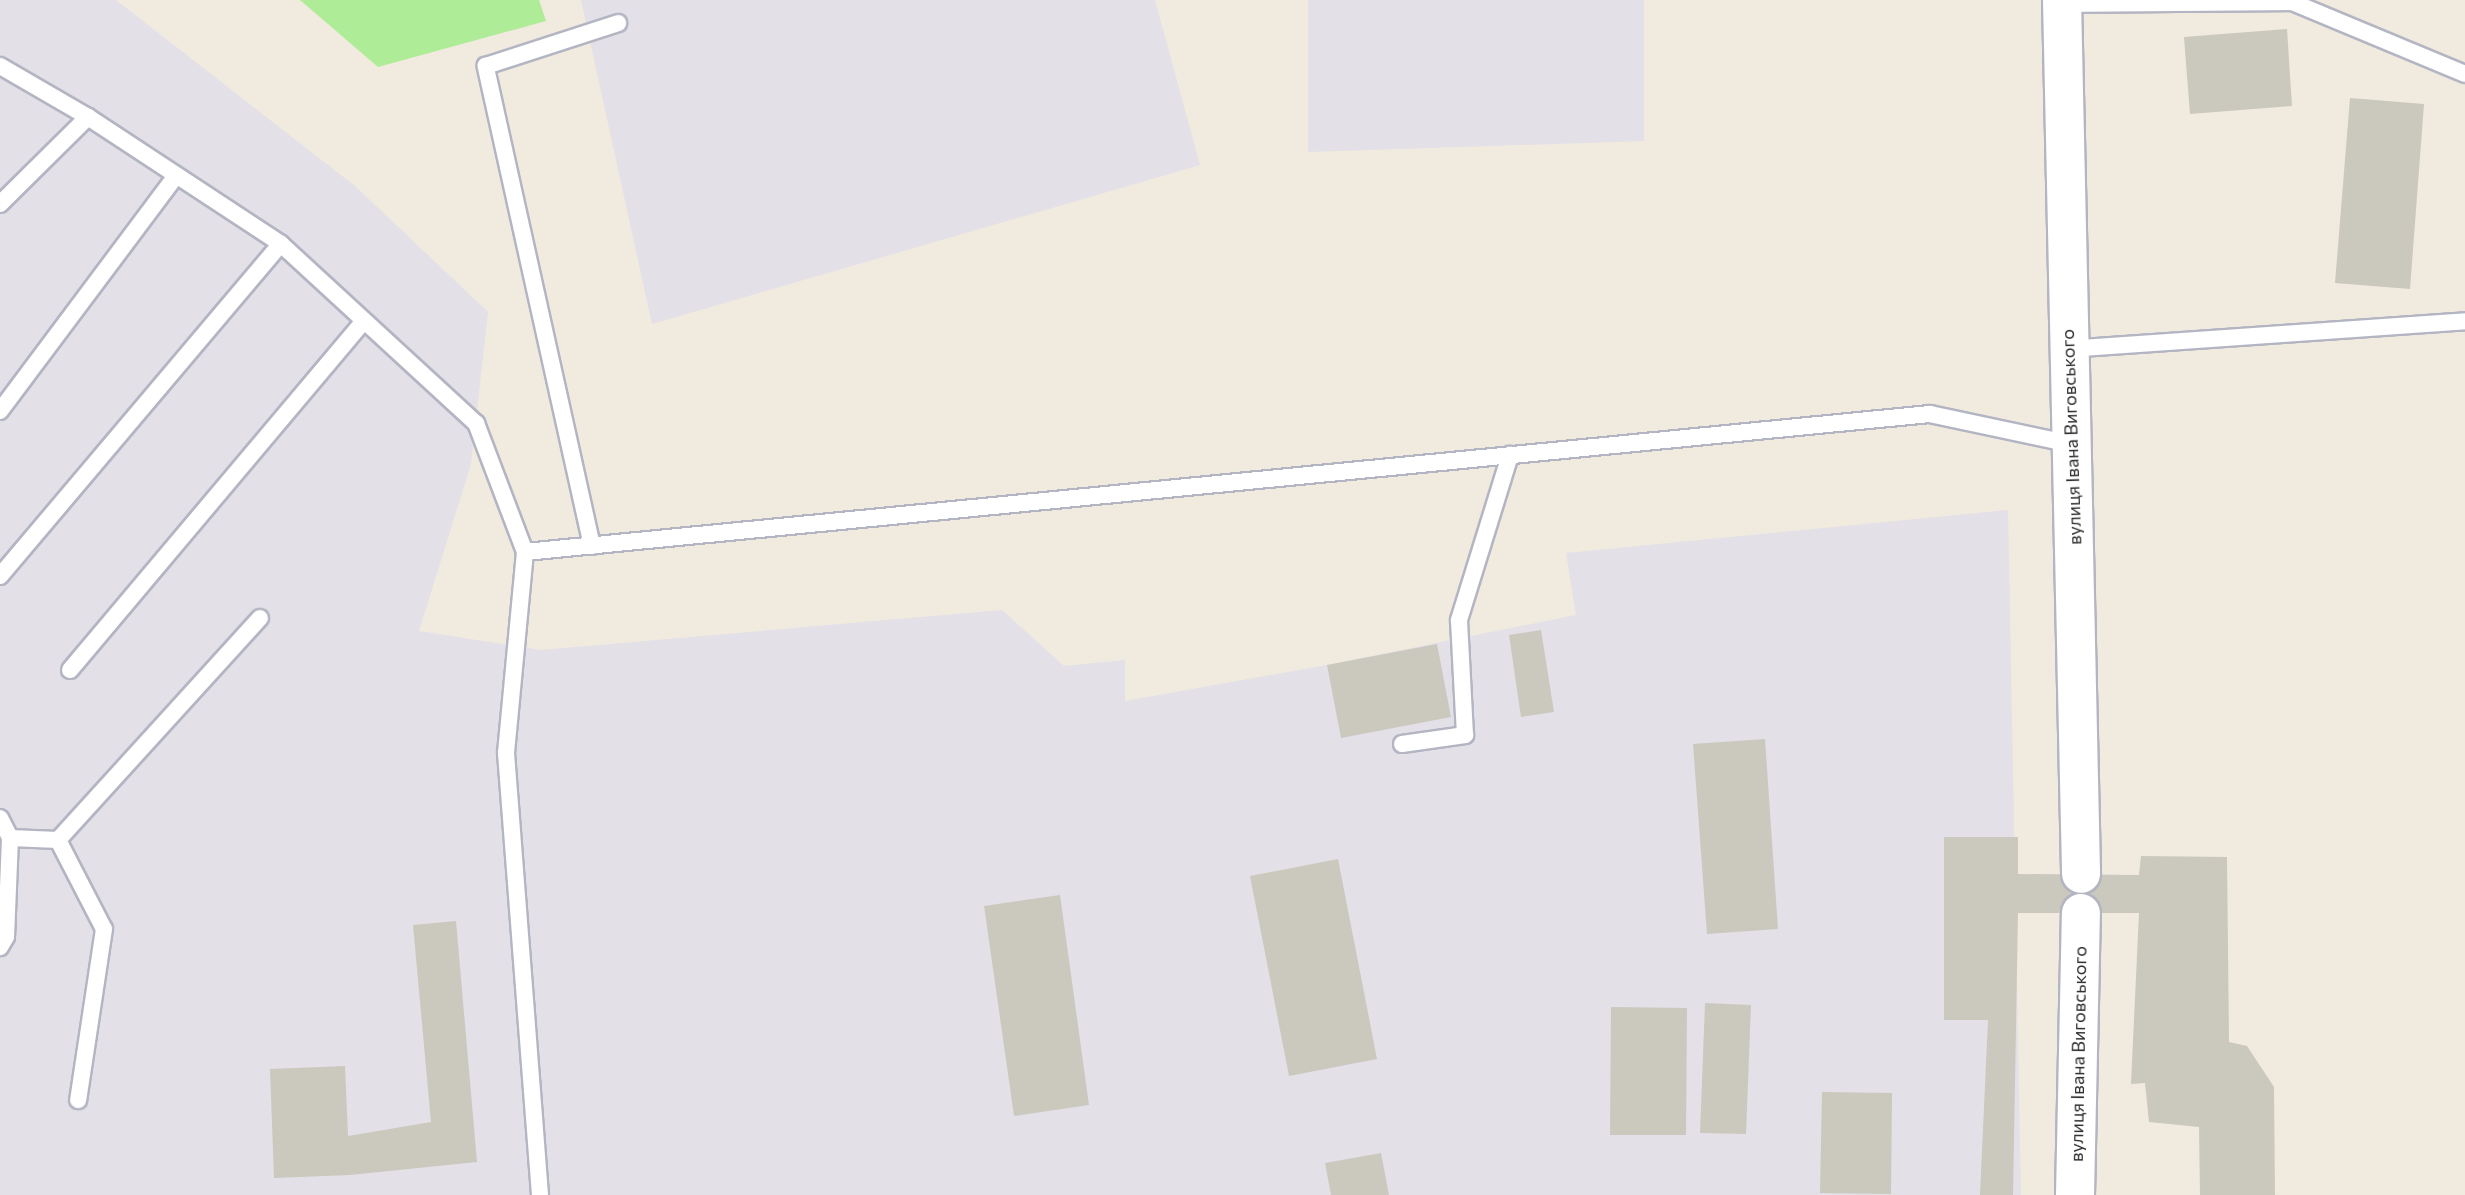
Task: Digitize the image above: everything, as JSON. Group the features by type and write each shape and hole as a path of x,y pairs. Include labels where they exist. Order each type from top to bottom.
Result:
{"street":[{"name":"вулиця Івана Виговського","path":"2062,2 2081,874"},
{"name":"вулиця Івана Виговського","path":"2074,1195 2081,913"}],"lane":[{"path":"2062,2 2292,2 2465,74"},
{"path":"592,545 486,66 618,23"},
{"path":"0,66 88,117 281,244 476,423 525,552 506,753 540,1195"},
{"path":"0,204 88,117"},
{"path":"0,411 176,176"},
{"path":"0,576 281,244"},
{"path":"70,670 364,321"},
{"path":"2068,349 2465,321"},
{"path":"525,552 1930,414 2071,444"},
{"path":"1402,744 1465,735 1459,620 1510,455"},
{"path":"58,840 260,618"},
{"path":"0,818 10,838 6,937 0,947"},
{"path":"10,838 58,840"},
{"path":"58,840 104,929 78,1100"}],"shaded area":[{"path":"0,0 116,0 355,186 488,312 471,464 419,631 541,650 1002,610 1064,666 1125,660 1125,701 1327,665 1576,615 1566,553 2008,510 2021,1195 0,1195"},
{"path":"581,0 1155,0 1200,165 652,324"},
{"path":"1308,0 1644,0 1644,141 1308,152"}],"green space":[{"path":"300,0 539,0 546,21 378,67"}],"building":[{"path":"2287,29 2292,106 2190,114 2184,37"},
{"path":"2350,98 2424,104 2410,289 2335,283"},
{"path":"1541,630 1554,712 1521,717 1509,635"},
{"path":"1437,644 1451,717 1341,738 1327,665"},
{"path":"1765,739 1778,929 1707,934 1693,744"},
{"path":"1944,837 2018,837 2018,874 2139,875 2141,856 2227,857 2229,1042 2247,1046 2274,1087 2275,1195 2200,1195 2199,1127 2149,1122 2145,1083 2131,1084 2139,913 2018,913 2013,1195 1980,1195 1988,1020 1944,1020"},
{"path":"1338,859 1377,1059 1289,1076 1250,876"},
{"path":"1060,895 1089,1105 1014,1116 984,906"},
{"path":"456,921 477,1162 350,1175 274,1178 270,1069 345,1066 348,1136 431,1122 413,925"},
{"path":"1705,1003 1751,1005 1746,1134 1700,1133"},
{"path":"1611,1007 1687,1008 1686,1135 1610,1135"},
{"path":"1822,1092 1892,1093 1891,1194 1820,1193"},
{"path":"1381,1153 1389,1195 1331,1195 1325,1163"}]}
